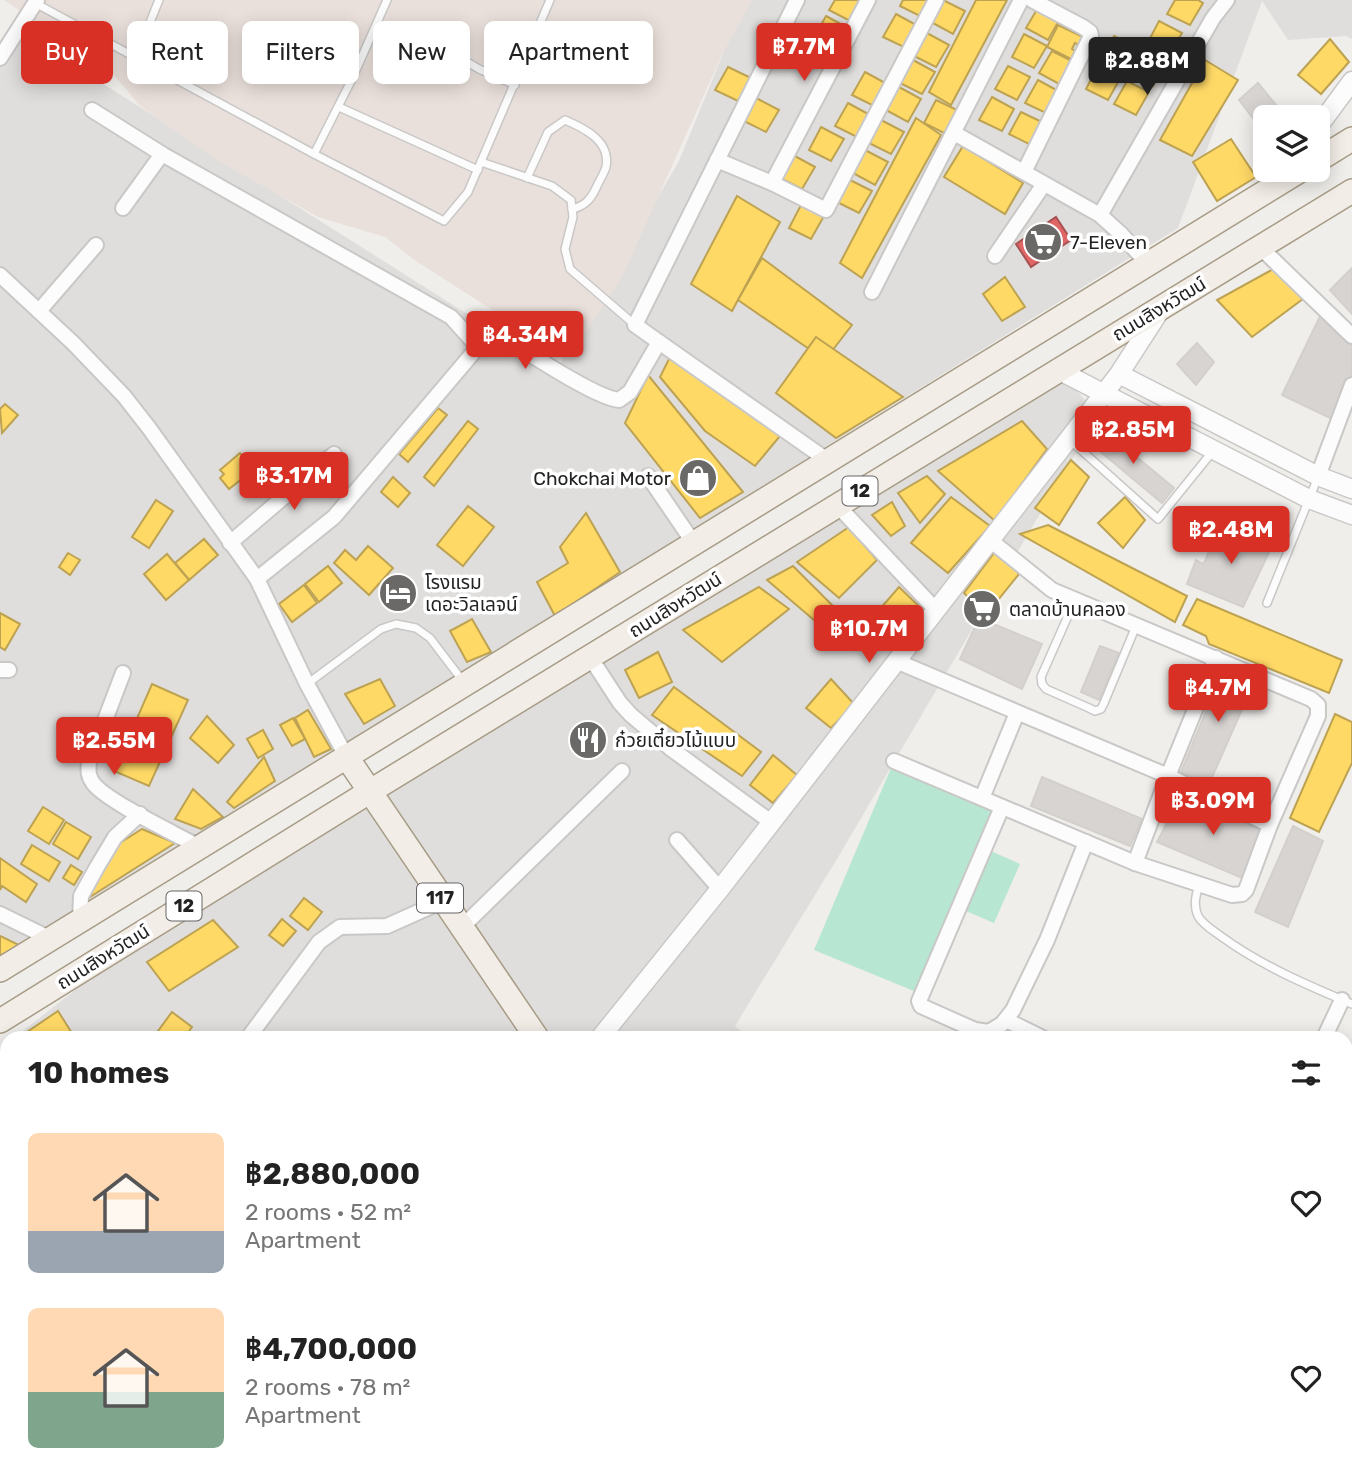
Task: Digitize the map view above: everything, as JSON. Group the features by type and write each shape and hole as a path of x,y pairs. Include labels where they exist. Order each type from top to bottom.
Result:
{"main road":[{"path":"1330,153 1352,139"},
{"name":"12","path":"0,970 1148,264 1275,182"},
{"name":"ถนนสิงหวัฒน์","path":"0,1021 369,792 1352,191"},
{"name":"117","path":"346,756 527,1031"}],"street":[{"path":"797,0 635,325 827,460"},
{"path":"772,183 868,0"},
{"path":"717,160 826,210 936,0"},
{"path":"872,292 1021,0"},
{"path":"1024,172 1091,36 1085,28 1032,0"},
{"path":"1100,215 1213,18 1227,0"},
{"path":"0,58 36,2"},
{"path":"1330,111 1352,81"},
{"path":"92,110 162,154 451,317 478,347"},
{"path":"954,133 1100,215 1121,233 1148,264"},
{"path":"123,208 162,154"},
{"path":"995,256 1044,184"},
{"path":"39,311 96,245"},
{"path":"1260,247 1352,336"},
{"path":"0,275 74,342 124,396 257,579 307,684 346,756"},
{"path":"606,1031 720,889 1119,374 1161,309"},
{"path":"257,579 334,517 478,347 500,335 607,397 619,400 630,392 659,342"},
{"path":"1058,370 1102,395 1309,499 1352,515"},
{"path":"1119,374 1318,476 1352,489"},
{"path":"1318,476 1352,385"},
{"path":"230,543 334,454"},
{"path":"648,476 693,542"},
{"path":"837,505 936,610"},
{"path":"894,761 1135,863 1232,895 1242,894 1318,716 1319,707 1311,699 1075,600 1041,583 990,540"},
{"path":"590,657 631,715 670,748 771,822"},
{"path":"1135,863 1216,658"},
{"path":"896,661 1168,776 1270,825"},
{"path":"122,673 89,762 88,774 94,785 199,847"},
{"path":"982,798 1017,713"},
{"path":"461,928 622,771"},
{"path":"979,1031 919,1003 1002,807"},
{"path":"80,921 81,896 97,867 115,837 140,814"},
{"path":"677,840 720,889"},
{"path":"990,1031 1006,1020 1047,940 1086,842"},
{"path":"252,1031 319,942 340,927 387,926 443,901"},
{"path":"0,914 51,939"},
{"path":"1328,1031 1347,1002"},
{"path":"1006,1020 1029,1031"}],"lane":[{"path":"151,21 159,0"},
{"path":"378,21 387,0"},
{"path":"186,84 444,221 468,192 550,0"},
{"path":"36,2 127,52"},
{"path":"359,64 373,34"},
{"path":"470,63 515,85"},
{"path":"314,153 350,84"},
{"path":"339,107 479,167 552,186 571,200 573,217 565,249 570,269 635,325"},
{"path":"527,178 548,132 565,120 587,130 600,141 606,155 606,168 591,199 579,208 572,209"},
{"path":"1068,439 1158,519 1214,451"},
{"path":"1267,603 1318,476"},
{"path":"1075,600 1041,677 1042,684 1046,689 1096,711 1101,709 1104,703 1137,626"},
{"path":"307,684 381,629 396,624 416,628 430,638 464,683"},
{"path":"1199,884 1196,912 1211,929 1255,959 1311,988 1347,1002"}],"shaded area":[{"path":"4,0 752,0 722,55 622,277 568,359 413,259 385,237 318,217 215,159 140,106 113,74 113,21 35,21"},
{"path":"745,0 1352,0 1352,39 1346,36 1288,40 1262,1 1178,228 0,959 0,59 18,30 21,32 21,84 103,84 556,370 679,161"},
{"path":"1058,370 1098,415 837,859 735,1026 741,1031 23,1031 172,914"}],"green space":[{"path":"894,761 1002,807 984,848 1020,864 994,923 959,908 921,994 814,950"}],"building: Homes":[{"path":"835,0 864,0 852,22 829,10"},
{"path":"903,0 932,0 922,17 900,6"},
{"path":"943,0 965,11 953,34 931,22"},
{"path":"976,0 1007,0 951,105 929,92"},
{"path":"1175,0 1198,0 1203,3 1190,25 1167,14"},
{"path":"1039,6 1061,17 1048,40 1026,28"},
{"path":"896,14 918,26 906,48 883,37"},
{"path":"826,16 848,28 836,50 813,39"},
{"path":"1159,21 1182,33 1169,55 1147,44"},
{"path":"1058,25 1083,37 1078,45 1075,43 1071,59 1047,47"},
{"path":"927,33 949,45 936,67 914,56"},
{"path":"1024,34 1047,46 1034,68 1012,57"},
{"path":"1114,36 1136,47 1124,70 1101,59"},
{"path":"1330,39 1349,62 1321,94 1298,75"},
{"path":"1052,51 1074,62 1061,85 1039,73"},
{"path":"1144,52 1166,64 1153,86 1131,75"},
{"path":"913,60 935,72 922,94 900,83"},
{"path":"1205,60 1238,80 1192,156 1160,140"},
{"path":"1008,66 1030,77 1017,100 995,89"},
{"path":"1098,66 1121,77 1108,100 1086,89"},
{"path":"728,67 751,78 738,101 715,90"},
{"path":"865,72 887,84 874,106 852,95"},
{"path":"1038,80 1060,92 1048,114 1025,103"},
{"path":"1127,81 1149,92 1136,115 1114,104"},
{"path":"899,87 921,99 908,122 886,110"},
{"path":"992,97 1014,109 1002,131 979,120"},
{"path":"756,98 779,110 766,132 744,121"},
{"path":"936,100 959,111 946,134 924,123"},
{"path":"848,103 870,115 857,137 835,126"},
{"path":"1021,112 1044,123 1031,145 1009,134"},
{"path":"916,118 941,135 862,278 840,263"},
{"path":"881,120 904,132 891,154 869,143"},
{"path":"821,127 844,139 831,161 809,150"},
{"path":"1231,139 1253,172 1253,179 1217,201 1193,162"},
{"path":"963,146 1023,183 1005,214 944,177"},
{"path":"865,150 888,162 875,185 853,173"},
{"path":"793,155 815,167 802,189 780,178"},
{"path":"850,180 872,191 859,213 837,202"},
{"path":"737,196 780,222 732,311 691,284"},
{"path":"801,205 824,216 811,239 789,228"},
{"path":"762,258 852,325 825,360 738,300"},
{"path":"1277,267 1307,296 1252,337 1217,300"},
{"path":"1005,277 1025,307 1002,321 983,294"},
{"path":"816,337 903,397 836,438 776,393"},
{"path":"670,357 780,436 755,466 705,431 660,377"},
{"path":"648,375 743,492 700,518 625,423"},
{"path":"5,404 18,415 2,433 0,409"},
{"path":"438,408 447,415 408,462 399,454"},
{"path":"468,421 478,429 434,486 424,477"},
{"path":"1022,421 1047,449 995,521 938,471"},
{"path":"240,453 253,470 229,489 220,478 224,474 220,470"},
{"path":"1071,460 1089,477 1059,525 1035,508"},
{"path":"927,476 945,494 920,523 898,493"},
{"path":"393,477 410,493 398,507 381,492"},
{"path":"951,497 990,526 948,573 911,543"},
{"path":"1125,497 1145,520 1123,548 1098,523"},
{"path":"156,500 173,511 149,548 132,537"},
{"path":"892,502 905,526 891,536 872,515"},
{"path":"468,506 494,527 463,566 437,545"},
{"path":"586,513 620,572 555,616 537,582 568,563 560,547"},
{"path":"1048,525 1187,596 1175,622 1020,534"},
{"path":"849,527 877,560 839,598 797,562"},
{"path":"204,539 218,555 189,580 175,563"},
{"path":"368,546 393,568 369,595 334,563 345,550 356,560"},
{"path":"997,549 1019,574 986,615 964,593"},
{"path":"68,553 80,560 70,575 59,567"},
{"path":"167,554 189,580 166,600 144,574"},
{"path":"328,566 342,583 319,602 305,584"},
{"path":"793,566 851,624 835,638 767,580"},
{"path":"304,585 317,603 292,622 279,604"},
{"path":"759,587 789,609 722,662 683,630"},
{"path":"899,587 925,612 892,647 866,625"},
{"path":"1197,599 1342,660 1329,693 1209,644 1206,636 1183,625"},
{"path":"0,613 20,624 5,650 0,647"},
{"path":"472,619 491,652 467,662 450,631"},
{"path":"658,652 672,682 639,698 625,670"},
{"path":"380,679 395,706 364,724 345,694"},
{"path":"831,679 854,704 831,728 806,708"},
{"path":"152,684 188,700 149,786 114,771"},
{"path":"674,687 761,752 742,776 652,715"},
{"path":"308,710 331,749 314,757 295,718"},
{"path":"1335,714 1352,722 1352,763 1319,832 1290,818"},
{"path":"207,716 234,745 218,763 190,738"},
{"path":"293,718 305,739 292,746 280,725"},
{"path":"263,730 273,749 258,758 247,739"},
{"path":"773,755 797,775 773,803 750,785"},
{"path":"264,757 275,781 234,808 227,802"},
{"path":"193,789 223,817 201,829 175,819"},
{"path":"43,807 64,820 49,844 28,831"},
{"path":"66,822 91,837 78,859 53,844"},
{"path":"142,829 175,843 82,902 107,851"},
{"path":"32,845 60,862 49,881 21,864"},
{"path":"0,858 37,884 26,902 2,886 0,890"},
{"path":"71,865 82,872 74,885 63,878"},
{"path":"304,898 322,912 308,930 290,916"},
{"path":"282,919 296,931 283,946 269,935"},
{"path":"213,920 238,947 169,991 147,962"},
{"path":"0,936 19,945 0,956"},
{"path":"58,1011 71,1031 28,1031"},
{"path":"172,1012 192,1027 189,1031 158,1031"}],"building: Shops":[{"name":"7-Eleven","path":"1056,217 1071,240 1031,267 1016,244"}],"building: Other":[{"path":"1258,83 1276,105 1253,105 1253,118 1239,100"},
{"path":"1352,268 1352,314 1330,290"},
{"path":"1323,310 1352,342 1352,374 1334,420 1282,395"},
{"path":"1197,343 1214,362 1196,385 1177,364"},
{"path":"1104,430 1174,488 1162,503 1090,443"},
{"path":"1219,524 1273,544 1243,607 1187,584 1196,560 1203,564 1205,561"},
{"path":"979,618 1042,644 1022,689 960,659"},
{"path":"1100,646 1119,653 1099,700 1081,692"},
{"path":"1225,665 1256,678 1209,784 1181,772"},
{"path":"1042,777 1142,819 1130,846 1031,806"},
{"path":"1182,794 1267,833 1247,880 1157,842"},
{"path":"1293,826 1323,841 1288,927 1255,912"}],"place":[{"name":"7-Eleven","path":"1043,242"},
{"name":"Chokchai Motor","path":"698,478"},
{"name":"โรงแรม เดอะวิลเลจน์","path":"398,593"},
{"name":"ตลาดบ้านคลอง","path":"982,609"},
{"name":"ก๋วยเตี๋ยวไม้แบบ","path":"588,740"}]}
